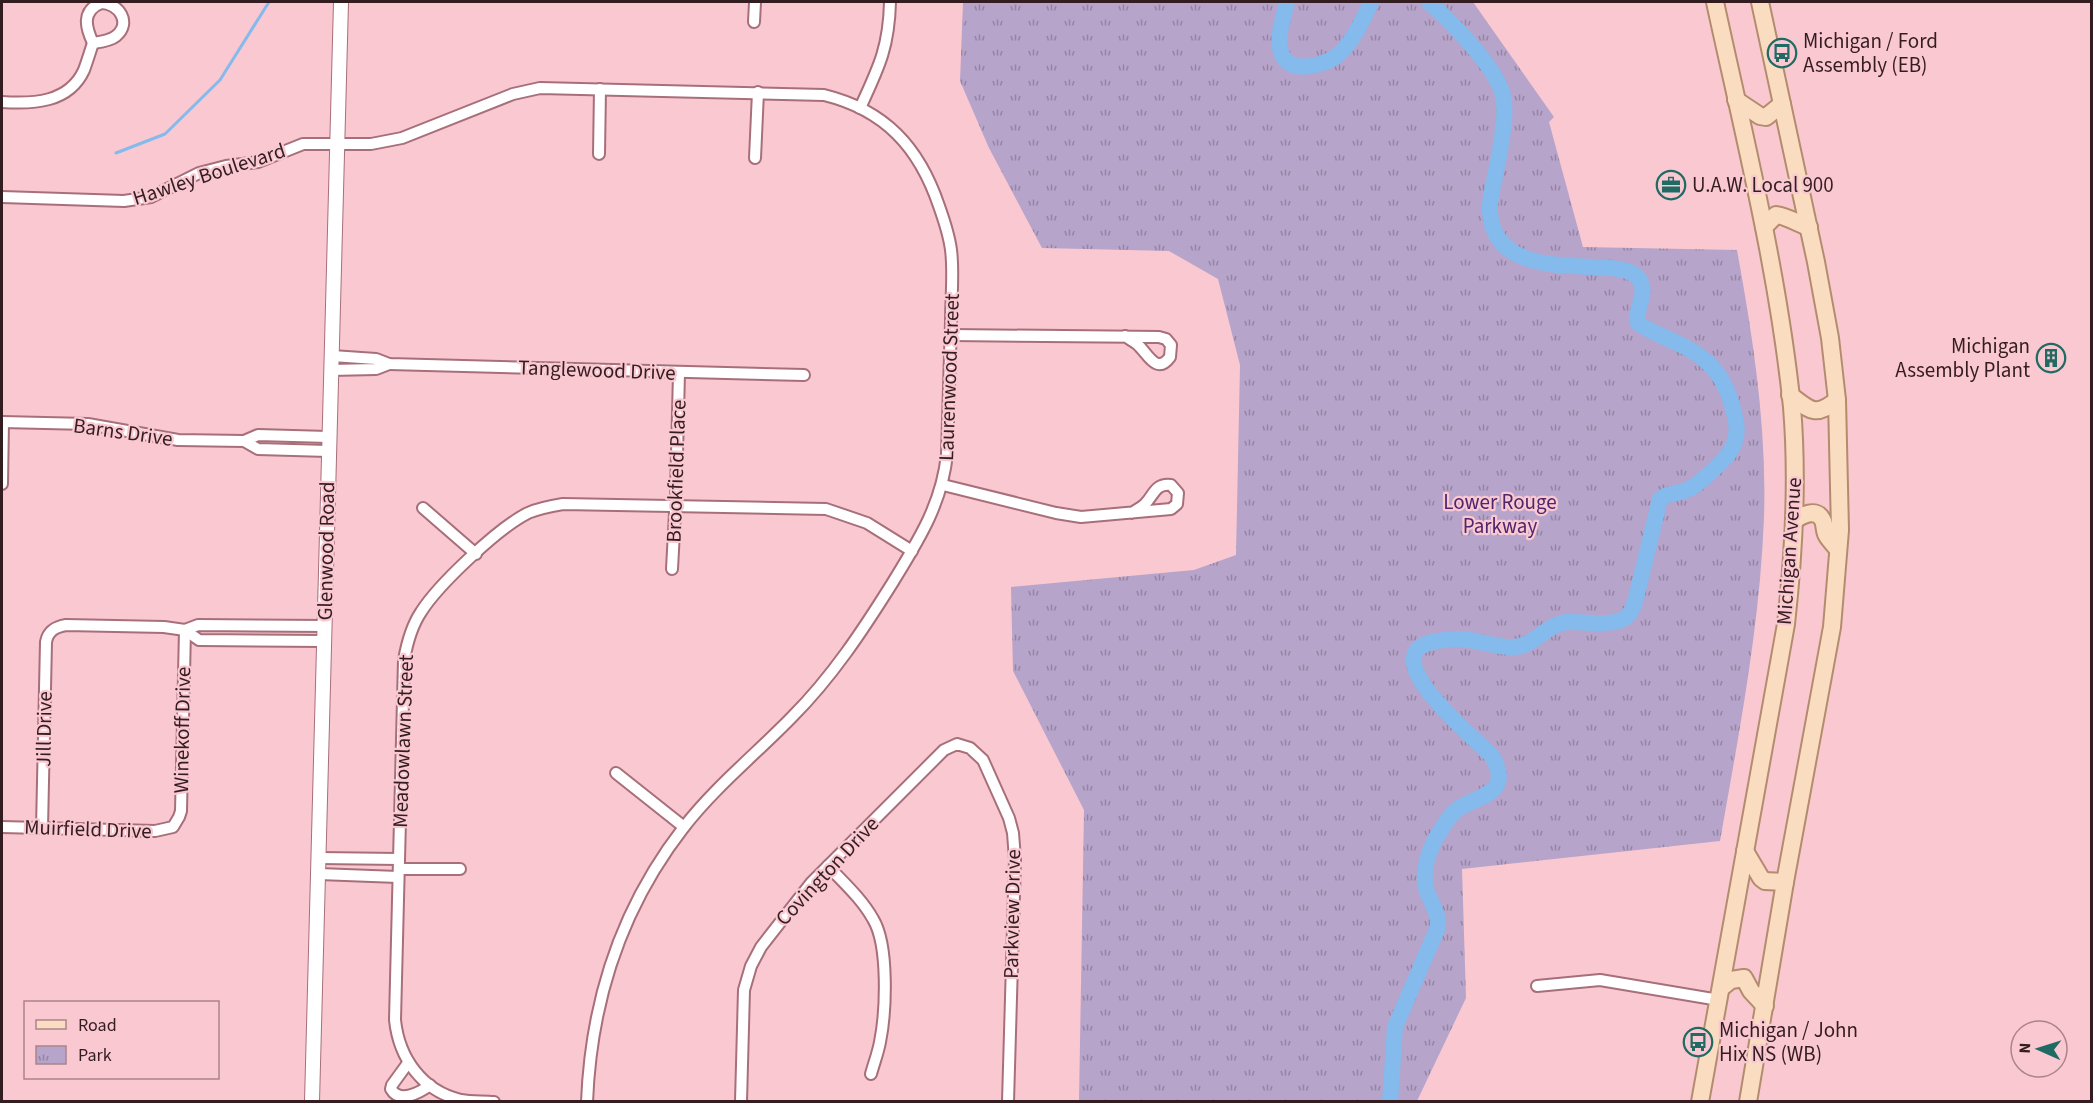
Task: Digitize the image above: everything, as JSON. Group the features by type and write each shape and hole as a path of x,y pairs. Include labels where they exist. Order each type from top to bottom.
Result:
{"main road":[{"name":"Michigan Avenue","path":"1700,1101 1786,624 1795,520 1790,395 1780,315 1764,227 1715,2"},
{"path":"1748,1101 1832,627 1840,489 1837,400 1830,338 1809,227 1760,2"},
{"path":"1736,100 1760,116 1766,117 1782,104"},
{"path":"1764,227 1771,218 1783,215 1790,221 1809,227"},
{"path":"1790,395 1813,411 1827,408 1837,400"},
{"path":"1795,520 1804,514 1818,515 1823,520 1826,534 1838,550"},
{"path":"1745,851 1761,878 1765,881 1785,882"},
{"path":"1720,994 1731,980 1744,978 1751,991 1765,1006"}],"street":[{"name":"Glenwood Road","path":"312,1101 341,2"},
{"path":"754,22 755,2"},
{"path":"860,108 882,60 890,28 890,2"},
{"path":"2,102 35,103 63,94 76,82 83,71 93,43"},
{"name":"Laurenwood Street","path":"337,144 371,144 402,138 525,90 600,89 824,96 860,108 885,123 908,145 920,161 947,228 951,251 947,454 943,485 931,518 866,626 825,681 794,716 712,795 684,827 642,890 612,956 600,997 593,1031 587,1101"},
{"path":"599,154 600,89"},
{"path":"755,158 758,93"},
{"name":"Hawley Boulevard","path":"2,197 124,201 151,197 185,179 214,168 258,162 303,144 337,144"},
{"path":"951,335 1125,336"},
{"name":"Tanglewood Drive","path":"331,363 376,359 389,364 804,375"},
{"name":"Brookfield Place","path":"672,569 679,373"},
{"path":"2,422 2,484"},
{"name":"Barns Drive","path":"2,422 88,424 165,439 244,441 258,435 328,444"},
{"path":"943,485 1065,515 1093,517 1132,513"},
{"name":"Meadowlawn Street","path":"494,1101 459,1099 430,1085 408,1063 399,1043 395,1020 404,660 415,622 426,604 476,554 514,521 548,506 578,503 826,509 867,523 912,551"},
{"path":"423,508 476,554"},
{"name":"Jill Drive","path":"42,828 46,642 51,631 66,625 164,627 185,630"},
{"path":"185,630 198,626 325,626"},
{"path":"185,630 200,640 324,641"},
{"name":"Winekoff Drive","path":"173,827 181,811 185,630"},
{"name":"Covington Drive","path":"741,1101 743,1001 751,966 766,938 811,883 944,750 952,745 962,744"},
{"name":"Parkview Drive","path":"962,744 975,751 982,760 1009,818 1013,833 1015,859 1008,1101"},
{"path":"616,773 684,827"},
{"name":"Muirfield Drive","path":"2,827 155,831 173,827"},
{"path":"319,858 399,868"},
{"path":"828,866 866,908 874,921 883,946 882,1023 880,1042 871,1074"},
{"path":"318,874 399,868 460,869"},
{"path":"1537,986 1600,980 1720,994"},
{"path":"408,1063 392,1085 393,1094 397,1098 412,1099 430,1085"}],"green space":[{"name":"Lower Rouge Parkway","path":"963,2 1473,2 1554,117 1549,122 1583,247 1737,250 1758,383 1763,450 1764,517 1753,639 1720,841 1462,869 1466,998 1417,1101 1079,1101 1084,810 1013,671 1011,587 1194,570 1236,555 1240,365 1218,279 1169,251 1042,248 989,148 960,81"}],"waterway":[{"path":"116,153 165,134 220,80 269,2"},
{"path":"1287,2 1280,33 1281,52 1291,64 1299,66 1318,65 1340,53 1362,22 1371,2"},
{"path":"1390,1102 1395,1027 1438,927 1436,913 1425,884 1425,868 1430,851 1437,836 1454,812 1492,791 1499,778 1498,768 1492,756 1449,715 1419,677 1414,661 1419,648 1449,639 1475,641 1503,647 1521,646 1553,627 1567,622 1605,623 1625,618 1631,611 1636,598 1660,499 1689,489 1708,475 1731,450 1736,440 1737,429 1727,391 1722,380 1708,362 1688,348 1638,323 1642,285 1636,276 1617,269 1535,261 1518,255 1504,246 1494,231 1490,212 1504,121 1502,93 1496,78 1479,54 1429,2"}],"place":[{"name":"Michigan / Ford Assembly (EB)","path":"1782,53"},
{"name":"U.A.W. Local 900","path":"1671,185"},
{"name":"Michigan Assembly Plant","path":"2051,358"},
{"name":"Michigan / John Hix NS (WB)","path":"1698,1042"}]}
